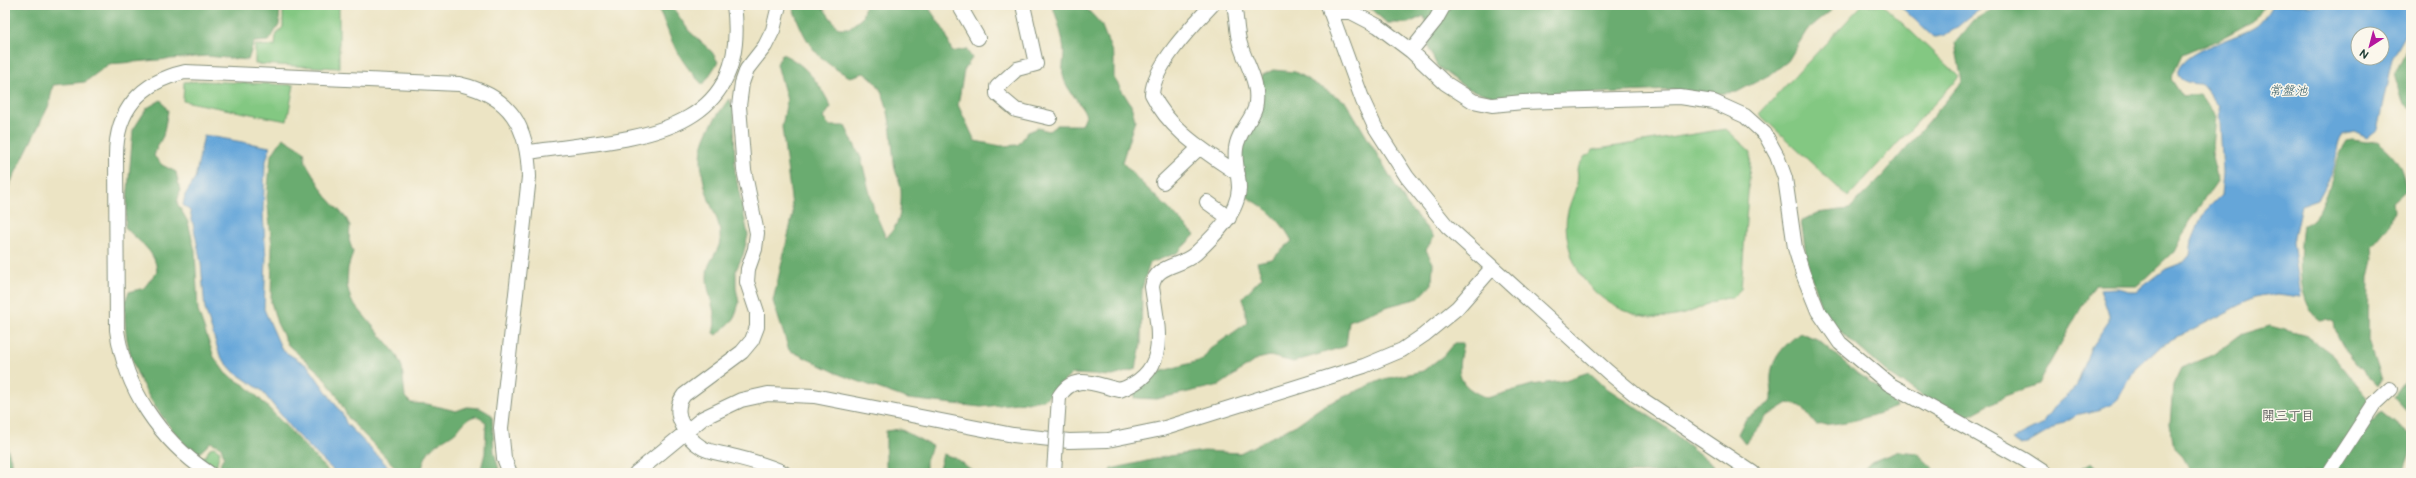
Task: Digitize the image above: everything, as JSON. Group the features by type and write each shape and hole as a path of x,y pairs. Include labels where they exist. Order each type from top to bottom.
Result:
{"street":[{"path":"528,152 636,137 665,129 687,120 711,99 727,75 736,38 734,5"},
{"path":"779,5 773,30 765,46 747,69 742,83 739,106 744,170 757,233 755,248 748,269 747,282 757,312 757,327 752,340 742,352 684,395 679,401 679,418 690,439 702,448 768,465 784,473"},
{"path":"959,5 978,38"},
{"path":"1023,5 1036,64 1017,69 997,87 997,94 1016,110 1050,118"},
{"path":"1212,5 1192,26 1157,74 1152,85 1152,94 1157,104 1186,138 1238,174"},
{"path":"1054,473 1059,397 1063,389 1073,383 1091,382 1120,390 1145,377 1152,368 1157,354 1152,287 1154,278 1162,270 1182,263 1194,255 1229,218 1237,200 1238,174 1236,148 1255,107 1255,82 1239,43 1234,5"},
{"path":"1411,50 1435,21 1444,5"},
{"path":"1753,473 1637,396 1492,268 1447,226 1426,202 1386,145 1363,101 1329,9 1351,12 1378,26 1411,50 1460,94 1473,101 1492,105 1523,102 1680,98 1714,102 1745,116 1765,134 1777,156 1785,178 1795,248 1803,274 1818,311 1840,343 1889,384 2026,460 2044,473"},
{"path":"209,473 182,453 163,433 130,379 120,349 117,315 116,143 123,117 141,93 160,80 185,72 459,84 477,88 500,102 519,125 525,137 528,152 529,177 501,428 504,458 510,473"},
{"path":"1163,182 1199,148"},
{"path":"1207,202 1229,218"},
{"path":"636,473 703,418 729,404 756,396 780,394 814,396 1037,438 1087,441 1133,436 1162,429 1364,366 1396,353 1439,323 1457,308 1492,268"},
{"path":"2329,473 2374,404 2390,389"}],"green space":[{"path":"5,5 280,5 279,25 269,41 254,42 248,60 207,56 109,64 85,82 53,85 49,105 5,194"},
{"path":"283,5 339,5 339,68 255,64 255,45 275,46 276,35 283,27"},
{"path":"656,5 671,5 689,31 712,52 718,62 703,85 677,52 663,17"},
{"path":"792,5 821,5 838,28 849,28 862,18 865,5 927,5 945,32 952,52 966,49 972,58 964,70 958,105 975,141 1001,146 1018,145 1028,132 1038,128 1049,131 1057,125 1082,125 1086,115 1067,86 1063,75 1063,41 1052,5 1075,5 1088,10 1101,24 1114,57 1114,78 1131,105 1135,120 1122,162 1195,235 1177,253 1150,263 1142,288 1141,344 1136,369 1113,376 1072,374 1044,400 981,407 908,399 841,375 789,350 773,301 793,214 782,127 787,100 777,64 782,54 791,58 805,69 822,90 831,107 823,118 830,126 845,126 861,158 874,210 886,238 897,223 900,212 901,198 900,184 893,158 889,116 881,91 874,80 864,73 850,77 820,56 807,39"},
{"path":"1366,5 1838,5 1807,30 1788,61 1771,74 1737,92 1715,94 1673,90 1494,97 1466,88 1437,66 1428,47 1430,34 1424,16 1408,23 1387,23"},
{"path":"1862,5 1883,5 1959,77 1848,197 1759,114"},
{"path":"1993,5 2264,5 2253,21 2218,40 2182,55 2171,79 2183,97 2200,95 2216,116 2212,157 2218,180 2191,218 2175,251 2139,285 2094,285 2038,384 2005,396 1963,419 1935,405 1889,374 1824,317 1808,267 1801,221 1817,213 1849,209 1884,174 1962,82 1955,43 1974,20 1991,10"},
{"path":"2411,39 2411,110 2404,105 2395,74"},
{"path":"1273,70 1295,72 1346,102 1407,205 1434,237 1426,250 1433,263 1432,284 1419,298 1389,306 1349,321 1346,346 1293,362 1270,356 1257,359 1220,385 1156,399 1134,398 1135,392 1159,372 1202,360 1210,349 1247,323 1243,297 1262,277 1257,262 1272,259 1292,241 1282,225 1271,213 1258,203 1242,194 1237,152 1245,135 1261,76"},
{"path":"203,81 294,85 287,121 183,101 184,82"},
{"path":"729,99 734,109 735,172 748,235 743,255 736,270 736,288 739,303 734,319 717,335 713,333 715,319 708,284 707,270 719,245 720,232 704,184 701,158 702,146 706,136"},
{"path":"161,100 168,111 163,136 154,156 162,165 176,172 180,191 177,203 188,222 195,251 198,311 214,357 226,374 246,386 260,399 330,473 225,473 220,464 224,456 221,447 211,442 197,455 191,451 155,407 137,374 127,338 125,309 127,295 129,292 144,288 157,271 156,263 149,251 125,227 133,130 147,108"},
{"path":"1726,129 1751,152 1741,289 1732,298 1720,299 1690,312 1671,317 1652,317 1634,314 1616,307 1601,297 1587,284 1577,268 1568,242 1566,220 1576,187 1578,175 1577,169 1585,156 1590,155 1592,150"},
{"path":"283,138 304,151 306,163 326,196 346,218 350,226 349,240 353,252 348,268 347,285 351,300 396,354 402,367 405,397 411,403 427,404 456,411 467,407 480,408 492,415 494,452 500,473 480,473 485,453 486,422 476,416 467,420 454,433 430,450 424,461 422,469 425,473 401,473 349,419 337,396 322,375 288,345 277,323 271,302 272,246 267,197 271,156"},
{"path":"2353,140 2367,142 2377,141 2384,146 2398,162 2401,168 2406,190 2393,202 2394,210 2389,226 2372,246 2373,260 2369,277 2368,341 2381,380 2378,386 2357,365 2345,349 2336,331 2334,322 2326,319 2319,320 2312,312 2306,302 2301,276 2300,263 2303,226 2313,219 2320,209 2330,187 2341,151 2347,141"},
{"path":"2270,326 2307,336 2333,355 2368,398 2362,411 2373,421 2381,412 2411,436 2411,453 2404,473 2192,473 2183,457 2174,448 2170,424 2173,385 2181,368 2215,354 2240,335"},
{"path":"1800,333 1817,339 1858,374 1889,394 1896,407 1857,420 1816,425 1801,406 1788,403 1766,417 1745,443 1738,434 1745,420 1772,401 1771,379 1774,363 1785,346"},
{"path":"1454,343 1463,343 1459,371 1464,383 1469,388 1487,398 1532,385 1562,381 1589,372 1605,387 1666,427 1714,466 1713,473 1109,473 1111,469 1169,456 1204,451 1240,453 1296,425 1323,406 1384,379 1423,371 1443,356"},
{"path":"2411,375 2411,416 2394,398"},
{"path":"900,429 932,446 926,461 926,473 890,473 886,466 886,431"},
{"path":"5,441 15,473 5,473"},
{"path":"214,447 220,451 216,467 201,457 206,456 210,448"},
{"path":"1899,451 1917,453 1938,473 1861,473 1871,462"},
{"path":"943,454 955,458 976,473 938,473"},
{"path":"2092,462 2102,473 2073,473"}],"water":[{"path":"1899,5 1989,5 1977,12 1951,32 1945,35 1933,37"},
{"name":"常盤池","path":"2272,5 2411,5 2411,25 2392,59 2377,130 2367,138 2354,132 2342,135 2337,149 2334,168 2318,200 2301,206 2293,242 2301,297 2276,294 2254,298 2159,347 2135,369 2118,399 2112,404 2102,409 2076,415 2027,444 2019,445 2011,440 2043,424 2056,405 2076,387 2091,347 2109,321 2109,315 2100,289 2117,288 2137,291 2166,269 2184,262 2190,255 2192,240 2203,213 2221,195 2223,173 2219,106 2201,84 2187,82 2180,78 2178,70 2187,59 2195,53 2247,31 2258,25"},
{"path":"204,135 270,147 265,165 263,213 266,258 264,309 282,350 308,366 343,415 346,423 394,473 336,473 298,436 261,390 234,372 220,356 205,309 201,263 190,211 183,205 185,195 195,179"}],"district":[{"name":"開三丁目","path":"2288,415"}]}
